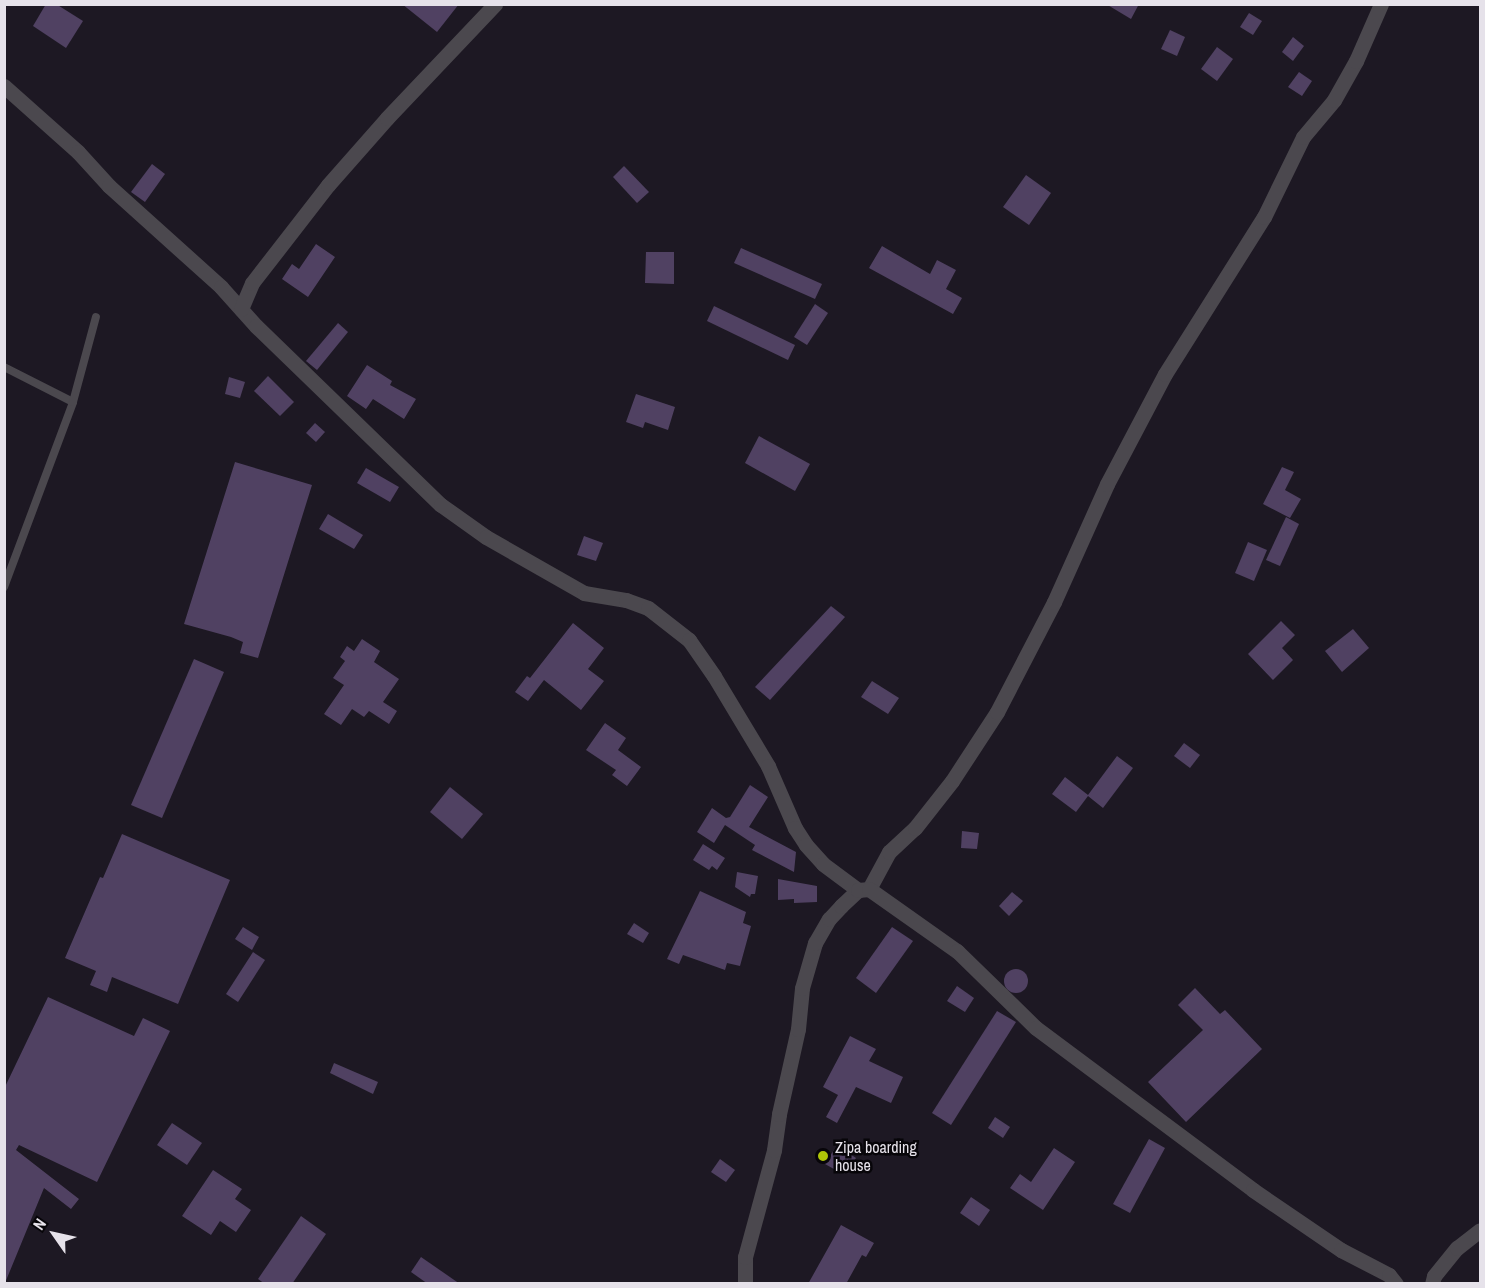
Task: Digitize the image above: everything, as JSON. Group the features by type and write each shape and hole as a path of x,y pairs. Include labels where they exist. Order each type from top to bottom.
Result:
{"street":[{"path":"241,309 252,283 328,185 387,118 495,4"},
{"path":"745,1284 745,1257 774,1150 779,1114 798,1029 802,988 815,943 829,919 864,890 889,852 915,828 952,782 997,712 1054,602 1107,484 1159,384 1264,217 1303,137 1334,100 1381,4"},
{"path":"4,86 78,152 109,186 213,279 441,505 486,537 584,593 626,600 648,608 683,634 714,676 745,726 768,766 795,828 823,864 957,951 1036,1028 1253,1190 1348,1254 1389,1275 1396,1284"},
{"path":"1432,1284 1434,1276 1457,1248 1480,1230"}],"lane":[{"path":"4,587 73,402 96,317"},
{"path":"4,367 73,402"}],"building":[{"path":"46,4 56,4 83,21 66,48 33,26"},
{"path":"402,4 459,4 437,32"},
{"path":"1106,4 1139,4 1131,19"},
{"path":"1249,13 1262,21 1253,35 1240,27"},
{"path":"1170,30 1185,37 1177,56 1161,49"},
{"path":"1293,37 1304,46 1293,61 1282,52"},
{"path":"1217,47 1233,59 1217,81 1201,69"},
{"path":"1299,72 1312,81 1302,96 1288,87"},
{"path":"152,164 165,174 145,202 131,192"},
{"path":"624,166 649,192 637,203 613,177"},
{"path":"1026,175 1051,193 1029,225 1003,207"},
{"path":"316,244 335,257 308,297 282,279 292,264 299,269"},
{"path":"882,246 930,274 937,260 956,270 946,289 962,298 953,314 869,268"},
{"path":"741,248 822,284 815,299 734,263"},
{"path":"646,252 674,252 674,284 645,283"},
{"path":"815,304 828,313 807,345 794,337"},
{"path":"714,306 795,345 788,360 707,321"},
{"path":"338,323 348,332 317,370 306,361"},
{"path":"367,365 392,381 390,385 416,399 404,419 373,399 366,409 347,396"},
{"path":"268,376 294,402 280,416 254,391"},
{"path":"229,377 245,382 240,398 225,394"},
{"path":"636,394 675,407 668,430 645,422 643,428 626,422"},
{"path":"315,423 325,432 316,442 306,433"},
{"path":"759,436 810,464 795,491 745,463"},
{"path":"235,462 312,485 258,658 240,653 243,642 184,624"},
{"path":"1282,467 1294,472 1285,490 1301,499 1290,518 1263,504"},
{"path":"366,468 399,487 390,502 357,483"},
{"path":"328,514 363,535 354,549 319,529"},
{"path":"1286,517 1299,524 1280,566 1266,560"},
{"path":"584,536 603,543 596,561 577,555"},
{"path":"1248,542 1267,550 1254,581 1235,573"},
{"path":"831,606 845,617 770,700 755,687"},
{"path":"1281,621 1295,635 1282,648 1293,660 1273,680 1248,654"},
{"path":"573,623 604,648 588,669 604,681 581,710 544,680 528,701 515,692 527,676 530,678"},
{"path":"1353,629 1369,648 1342,672 1325,651"},
{"path":"362,639 380,651 374,662 399,679 383,702 397,711 389,724 369,711 364,717 352,709 341,725 324,714 344,685 333,678 345,661 340,657 347,646 354,651"},
{"path":"194,659 224,672 162,818 131,805"},
{"path":"872,681 899,698 888,714 861,697"},
{"path":"605,723 626,738 618,750 641,767 627,786 612,775 616,770 586,750"},
{"path":"1184,743 1200,755 1190,768 1174,756"},
{"path":"1117,756 1133,768 1103,808 1088,796 1076,812 1052,794 1065,777 1088,795"},
{"path":"750,785 768,797 749,827 796,852 794,872 752,850 755,845 725,825 714,843 697,832 712,808 726,818 730,817"},
{"path":"450,787 483,814 462,839 430,812"},
{"path":"962,831 979,833 977,849 961,848"},
{"path":"122,834 230,880 178,1004 112,977 107,992 90,985 96,971 65,958 100,877 103,878"},
{"path":"703,844 725,858 717,870 712,866 709,870 693,860"},
{"path":"737,872 758,876 755,894 751,894 750,897 735,887"},
{"path":"778,879 817,886 817,902 794,903 794,899 778,900"},
{"path":"700,891 746,912 743,923 751,926 740,966 727,963 725,970 683,955 679,964 667,959"},
{"path":"1012,892 1023,901 1009,916 999,906"},
{"path":"634,923 649,933 643,943 627,934"},
{"path":"243,927 259,937 252,950 235,939"},
{"path":"892,927 913,941 876,993 856,978"},
{"path":"253,952 265,960 238,1002 226,994"},
{"path":"1016,969 1025,972 1028,981 1025,990 1016,993 1007,990 1004,981 1007,972"},
{"path":"957,986 974,998 965,1012 947,1001"},
{"path":"1195,988 1220,1014 1225,1010 1262,1049 1186,1122 1148,1082 1203,1030 1178,1005"},
{"path":"48,997 134,1036 143,1018 170,1031 97,1182 19,1145 16,1150 79,1199 71,1209 44,1188 5,1283 4,1089"},
{"path":"997,1011 1016,1022 951,1125 932,1113"},
{"path":"850,1036 876,1049 869,1061 903,1077 891,1103 856,1087 837,1123 826,1117 838,1095 823,1087"},
{"path":"334,1063 378,1082 373,1094 330,1073"},
{"path":"995,1117 1010,1127 1003,1138 988,1128"},
{"path":"172,1123 202,1143 187,1165 157,1145"},
{"path":"1149,1139 1165,1148 1130,1213 1113,1204"},
{"path":"840,1140 853,1149 850,1154 856,1158 848,1170 844,1168 841,1173 825,1164"},
{"path":"1054,1148 1075,1162 1043,1210 1010,1188 1020,1174 1031,1182"},
{"path":"720,1159 735,1170 726,1182 711,1172"},
{"path":"213,1170 242,1189 235,1199 251,1210 236,1232 220,1221 211,1235 182,1216"},
{"path":"971,1197 990,1210 979,1226 960,1213"},
{"path":"301,1216 326,1234 292,1284 265,1284 258,1279"},
{"path":"841,1225 874,1243 866,1257 862,1255 846,1284 808,1284"},
{"path":"421,1257 460,1284 428,1284 411,1272"}],"place":[{"name":"Zipa boarding house","path":"823,1156"}]}
